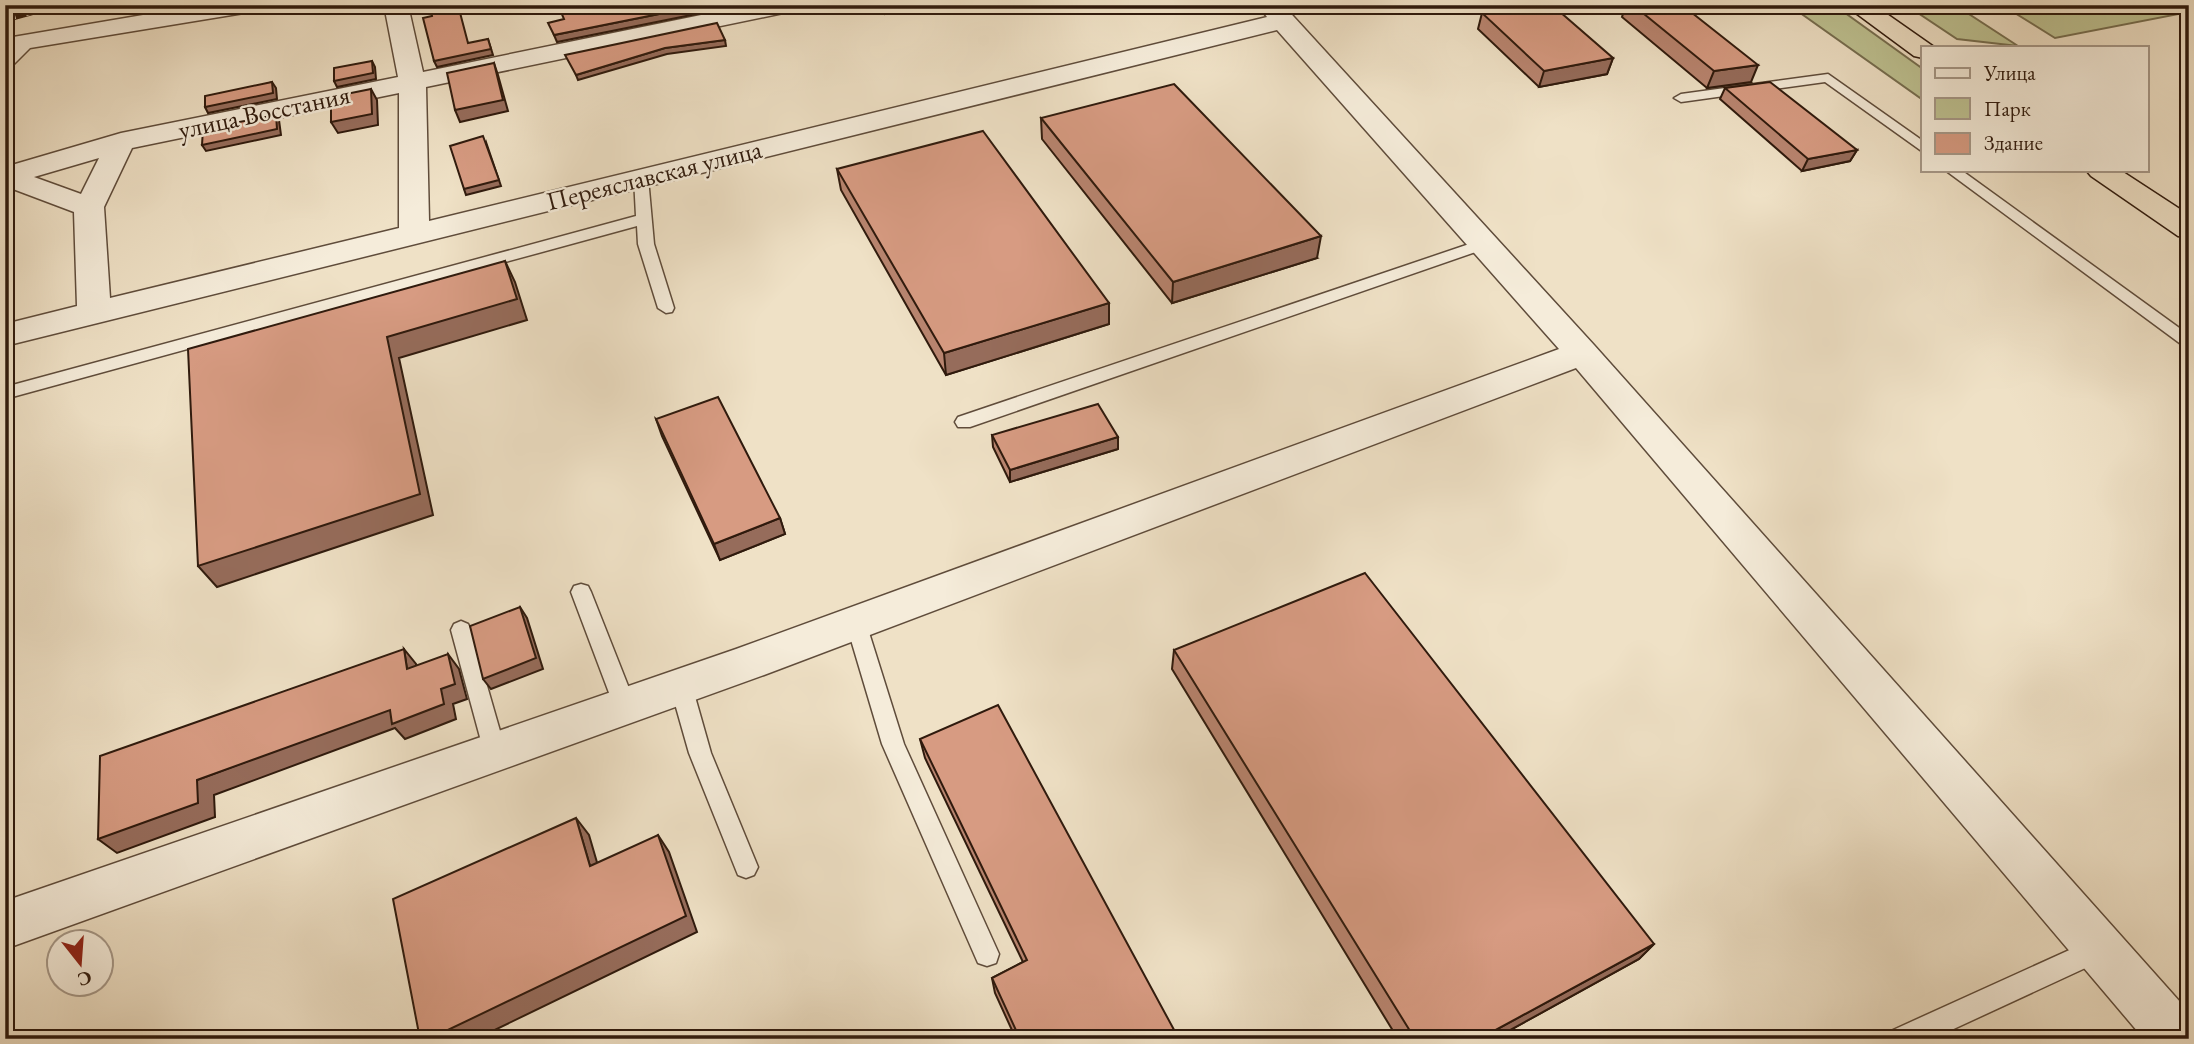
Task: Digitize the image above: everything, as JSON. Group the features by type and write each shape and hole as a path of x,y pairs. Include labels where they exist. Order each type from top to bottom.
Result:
{"highway":[{"path":"1857,5 1921,49"},
{"path":"2104,172 2189,229"}],"street":[{"path":"14,50 250,5"},
{"path":"396,5 412,82 414,234"},
{"name":"улица Восстания","path":"5,176 121,142 788,5"},
{"path":"1277,13 1582,353 2178,1039"},
{"name":"Переяславская улица","path":"5,335 641,178 1277,13"},
{"path":"94,313 89,207 121,142"},
{"path":"5,176 89,207"},
{"path":"5,925 856,623 1582,353"}],"lane":[{"path":"1681,99 1828,78 1921,147"},
{"path":"1955,172 2189,344"},
{"path":"641,178 646,244 666,308"},
{"path":"5,393 644,219"},
{"path":"964,422 1484,244"},
{"path":"581,592 625,706"},
{"path":"856,623 893,744 987,954"},
{"path":"461,630 495,752"},
{"path":"681,686 700,752 746,867"},
{"path":"1902,1039 2099,948"}],"green space":[{"path":"1789,5 1834,5 1921,68 1921,99"},
{"path":"1906,5 1955,5 2018,46 1957,39"},
{"path":"2002,5 2189,5 2189,12 2055,38"}],"building":[{"path":"430,5 458,5 468,43 488,39 491,49 434,61 423,18 432,16"},
{"path":"558,5 704,5 554,35 548,23 564,19"},
{"path":"1527,5 1552,5 1613,58 1544,71 1482,13"},
{"path":"1633,5 1682,5 1758,65 1714,71"},
{"path":"717,23 725,40 665,48 576,75 565,55"},
{"path":"372,61 373,73 334,81 334,68"},
{"path":"494,63 503,100 455,110 447,73"},
{"path":"272,82 273,93 205,107 205,96"},
{"path":"1770,82 1857,150 1808,159 1725,88"},
{"path":"1174,84 1321,236 1173,282 1041,118"},
{"path":"371,89 372,114 331,122 331,97"},
{"path":"276,115 277,129 202,145 203,129"},
{"path":"983,131 1109,303 944,353 837,169"},
{"path":"483,136 499,180 464,189 450,146"},
{"path":"505,261 517,299 387,337 420,494 198,566 188,349"},
{"path":"718,397 780,518 714,544 656,419"},
{"path":"1098,404 1118,437 1010,470 992,435"},
{"path":"1365,573 1654,944 1479,1039 1415,1039 1174,650"},
{"path":"520,607 536,658 483,679 470,626"},
{"path":"404,649 407,669 448,654 455,684 441,689 444,704 392,724 390,710 197,780 198,803 98,839 100,756"},
{"path":"998,705 1179,1039 1020,1039 992,978 1027,960 920,739"},
{"path":"576,818 590,866 658,835 686,916 429,1039 420,1039 393,899"}],"railway":[{"path":"5,20 60,5"}]}
